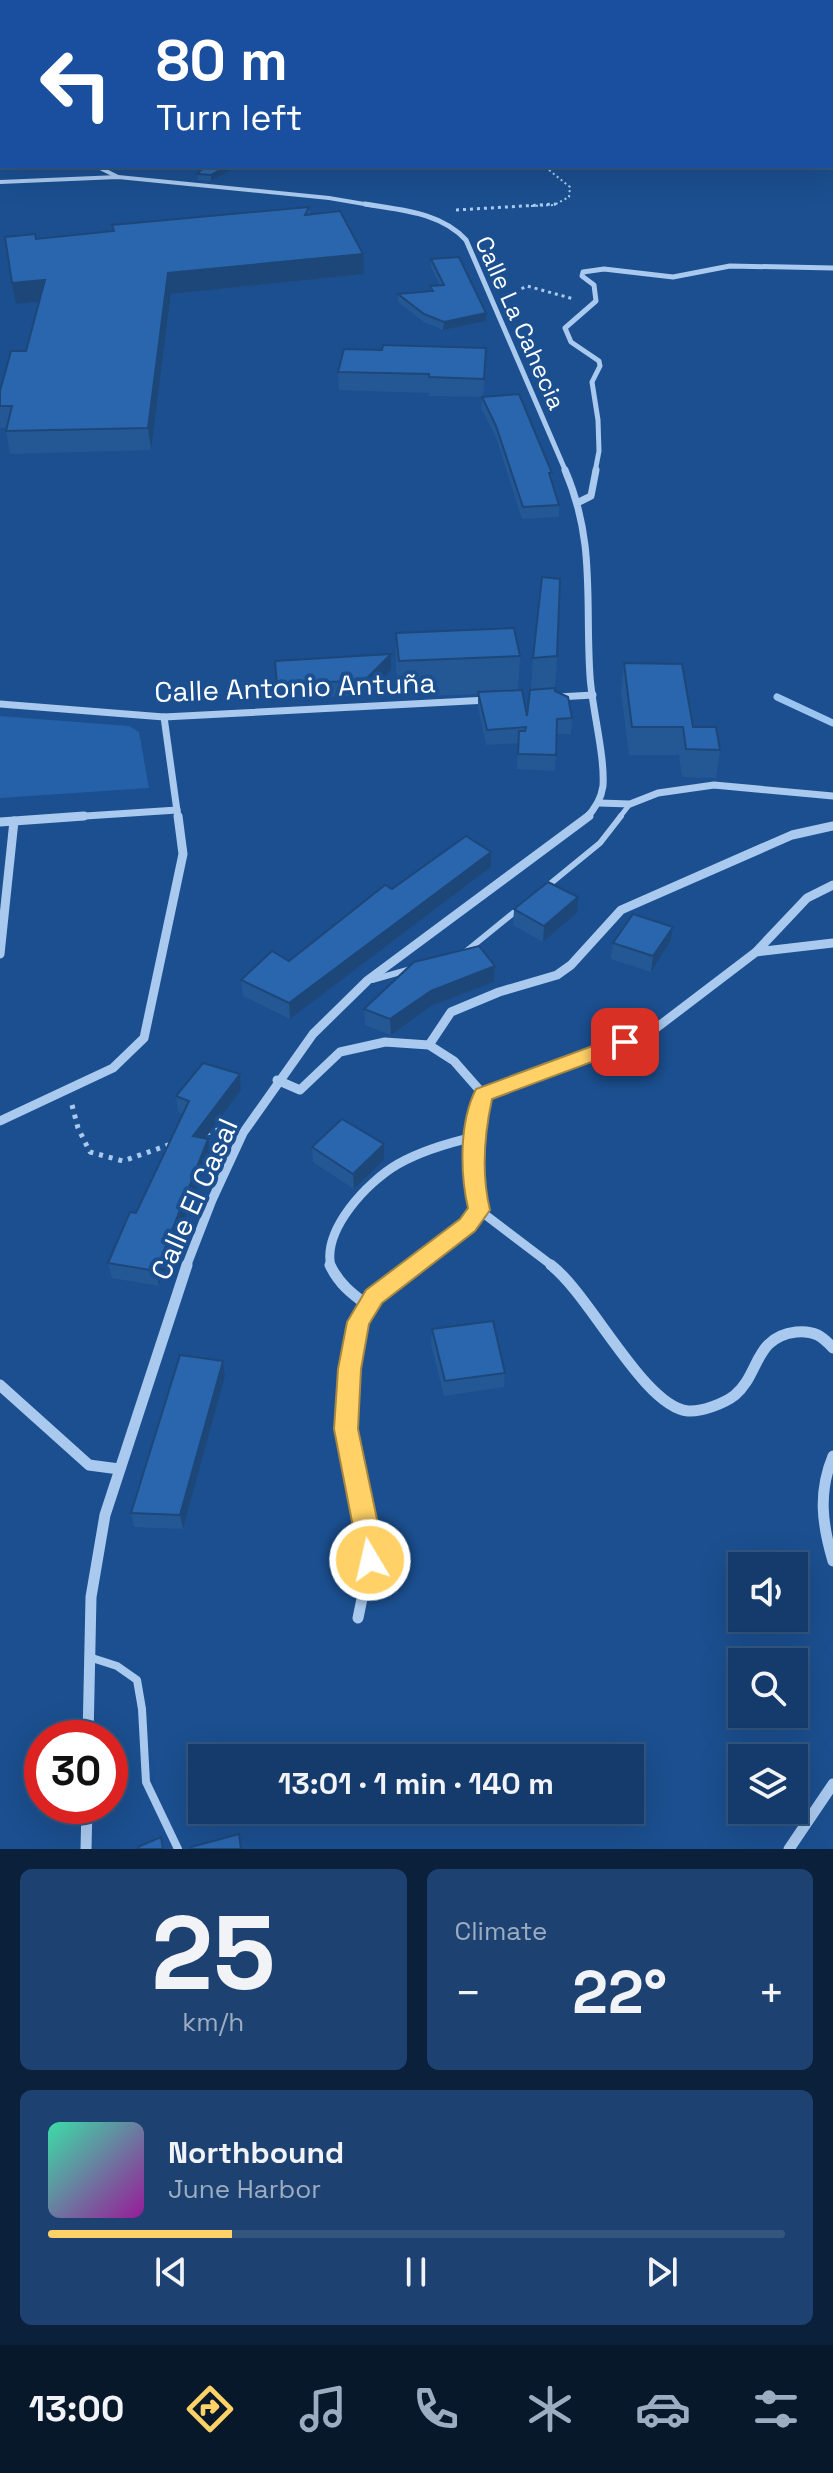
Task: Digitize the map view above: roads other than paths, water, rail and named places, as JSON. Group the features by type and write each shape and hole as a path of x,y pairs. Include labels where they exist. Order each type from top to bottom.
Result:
{"street":[{"path":"100,168 118,177"},
{"name":"Calle La Cahecia","path":"0,182 118,177 329,198 395,208 438,219 455,228 466,240 579,502 589,565 593,695"},
{"path":"579,502 591,496 594,485 598,420 592,382 600,366 599,361 571,342 567,335 568,323 596,301 594,285 582,276 588,270 673,277 730,266 833,268"},
{"path":"548,697 593,695 603,785 599,803 630,804 658,793 714,785 833,796"},
{"name":"Calle Antonio Antuña","path":"0,704 164,717 501,700"},
{"path":"0,1121 113,1068 144,1038 183,854 164,717"},
{"name":"Calle El Casal","path":"88,1720 91,1597 105,1515 171,1307 212,1200 243,1133 277,1080 313,1034 368,980 588,817 599,803"},
{"path":"0,822 177,810"},
{"path":"0,954 14,821"},
{"path":"429,1045 451,1012 499,992 557,975 621,910 792,835 833,826"},
{"path":"483,1094 651,1032 756,952 807,898 833,885"},
{"path":"756,952 833,943"},
{"path":"277,1080 300,1090 340,1052 385,1042 429,1045 454,1061 483,1094"},
{"path":"483,1094 474,1137 475,1191 479,1210 560,1272 610,1333 639,1378 662,1399 688,1411 712,1406 736,1394 765,1347 781,1334 801,1331 820,1334 833,1348"},
{"path":"367,1305 350,1295 338,1281 326,1249 342,1214 396,1165 449,1142 474,1137"},
{"path":"358,1618 370,1560 370,1543 346,1429 350,1369 358,1322 367,1305 397,1276 467,1225 479,1210"},
{"path":"0,1385 89,1465 119,1469"},
{"path":"833,1456 825,1473 820,1498 823,1530 833,1561"},
{"path":"789,1849 833,1784"},
{"path":"86,1849 87,1824"}],"lane":[{"path":"543,889 600,843 630,804"},
{"path":"449,958 463,954 520,908"},
{"name":"Calle El Casal","path":"368,980 422,966"},
{"path":"89,1657 117,1666 137,1680 142,1709 146,1782 178,1849"}],"waterway":[{"path":"777,697 833,723"}]}
